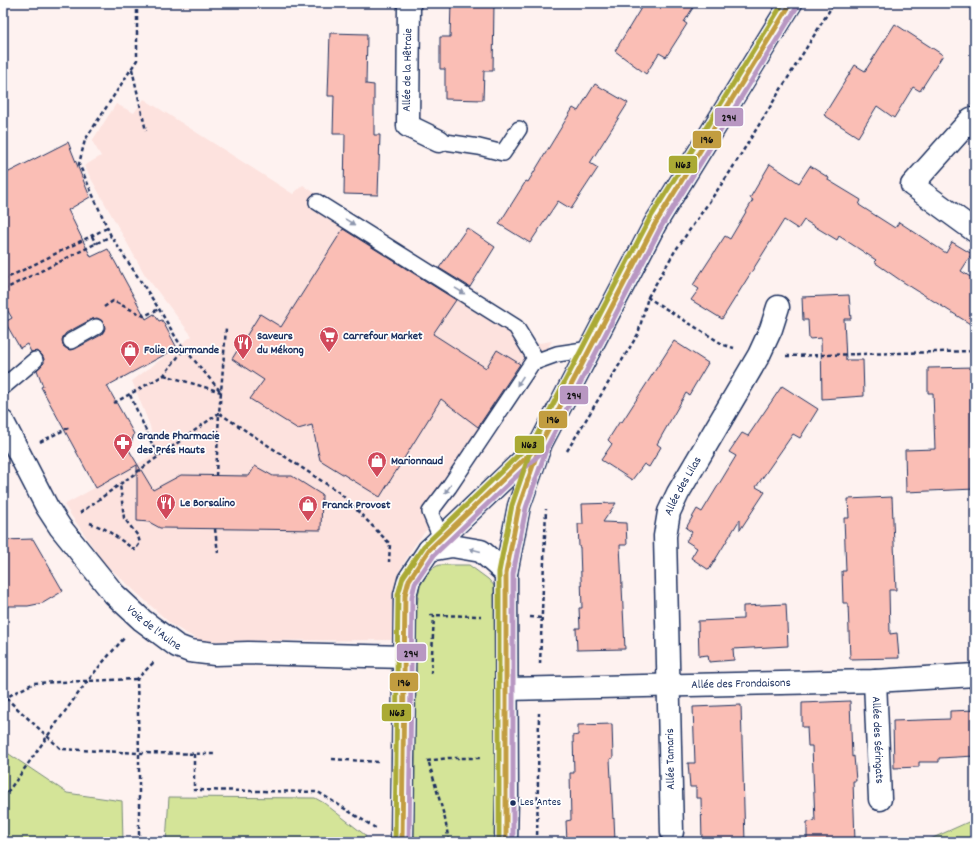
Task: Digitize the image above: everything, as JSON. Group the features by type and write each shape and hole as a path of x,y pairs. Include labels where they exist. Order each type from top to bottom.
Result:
{"street":[{"name":"Allée de la Hêtraie","path":"409,3 408,126 439,142"},
{"path":"506,842 506,574 519,506 541,443 655,224 791,3"},
{"path":"971,119 912,185 975,231"},
{"name":"Allée des Lilas","path":"669,686 665,536 669,512 678,493 759,355 771,329 778,307"},
{"name":"Voie de l'Aulne","path":"3,422 46,507 60,527 114,594 142,620 177,646 190,651 215,654 248,653 405,657"},
{"path":"402,842 405,595 409,580 435,544 541,443"},
{"path":"435,544 481,551 506,574"},
{"name":"Allée des Frondaisons","path":"507,689 875,681 975,675"},
{"name":"Allée des Séringats","path":"875,681 880,799"},
{"name":"Allée Tamaris","path":"669,686 672,832"}],"lane":[{"path":"439,142 479,147 503,153 518,129"},
{"path":"317,202 516,327 537,361"},
{"path":"71,341 96,327"},
{"path":"435,544 430,512 449,487 532,363 557,354 590,349"},
{"path":"3,387 34,360"}],"path":[{"path":"137,3 137,60 85,140 79,164 111,236 178,341 221,392"},
{"path":"564,457 638,334 648,297 675,251 730,172 834,3"},
{"path":"132,68 146,131"},
{"path":"3,280 107,228"},
{"path":"92,236 96,244"},
{"path":"3,290 111,236"},
{"path":"144,316 159,309"},
{"path":"216,476 219,413 226,328"},
{"path":"114,403 164,376 184,349"},
{"path":"164,376 221,392"},
{"path":"130,395 158,457"},
{"path":"75,516 219,413"},
{"path":"219,413 340,493 390,544 389,567"},
{"path":"19,454 70,427"},
{"path":"87,522 105,529 135,550 140,543 138,536 124,518 120,484"},
{"path":"537,842 539,688 546,502"},
{"path":"215,529 218,553"},
{"path":"405,614 542,618"},
{"path":"431,678 434,615"},
{"path":"3,798 88,681 132,629 142,620"},
{"path":"177,646 172,659 156,660 137,679 34,683 5,698 61,749 139,753 216,754"},
{"path":"137,679 139,842"},
{"path":"194,754 194,790 318,792 380,831"},
{"path":"332,759 403,764 448,758 538,757"},
{"path":"429,760 445,819 449,842"}],"shaded area":[{"path":"144,99 293,194 303,185 532,344 552,341 459,489 413,547 397,575 392,640 200,641 172,625 104,563 64,505 155,454 150,426 132,381 192,336 145,275 84,166 101,156 92,141 116,104 134,113"}],"green space":[{"path":"439,565 469,565 488,579 499,591 495,758 495,842 412,842 416,615 420,586 427,574"},
{"path":"3,750 67,793 122,801 123,842 3,842"},
{"path":"169,797 315,798 324,803 365,835 365,842 166,842"},
{"path":"975,819 975,842 924,842"}],"building":[{"path":"451,3 494,3 493,71 484,71 483,100 445,99 445,69 440,69 440,37 450,37"},
{"path":"644,3 696,3 684,22 687,24 666,57 659,53 646,74 615,51"},
{"path":"895,24 943,55 920,91 913,87 894,118 877,106 858,137 824,115 855,65 865,71"},
{"path":"330,33 367,34 366,84 374,85 374,135 380,135 378,195 344,194 345,134 333,134 334,96 328,96"},
{"path":"595,84 628,103 590,163 598,168 571,209 558,201 530,243 499,224 526,181 528,182 573,108 578,111"},
{"path":"68,142 90,197 68,210 91,257 108,249 146,319 154,314 159,321 162,320 177,348 107,386 134,434 129,450 153,490 181,475 249,476 255,466 273,476 292,476 322,495 321,530 160,528 149,522 137,521 137,465 96,488 41,387 43,386 37,370 44,363 42,355 38,351 31,352 27,344 20,348 5,322 12,318 3,303 3,175","holes":["97,318 104,323 105,328 101,335 75,349 70,350 63,346 62,340 66,333 92,319"]},
{"path":"770,164 799,183 810,166 829,178 828,180 861,200 859,205 895,228 899,222 946,253 952,242 972,254 961,271 975,280 975,327 900,280 874,262 876,260 839,236 837,240 804,220 798,229 784,220 722,319 691,300 699,289 693,285 725,236 730,239 753,200 750,198"},
{"path":"467,228 495,247 470,287 439,268"},
{"name":"Carrefour Market","path":"343,229 456,300 433,334 486,368 497,350 520,364 478,427 441,399 380,497 320,460 312,425 298,429 250,399 264,380 232,359 260,314 281,327"},
{"path":"849,295 851,319 844,319 846,360 863,360 864,396 822,399 821,338 809,339 808,320 803,320 802,297"},
{"path":"674,341 708,363 689,395 686,393 657,444 661,447 649,467 644,464 632,480 601,460 612,444 608,440 620,421 622,422"},
{"path":"975,367 975,390 971,390 972,442 975,442 975,489 906,492 905,450 935,449 933,393 928,393 928,368"},
{"path":"782,386 818,409 800,438 793,434 756,487 765,492 740,530 740,519 709,570 691,558 697,548 686,541 692,532 686,528 697,509 702,512 736,456 729,452 742,433 748,436"},
{"path":"892,497 896,590 889,590 890,634 897,633 899,658 850,659 848,603 843,603 842,571 846,571 844,518 849,518 848,499"},
{"path":"616,503 603,522 626,523 627,545 620,545 625,649 577,650 576,628 580,628 579,608 582,608 578,524 583,524 582,504"},
{"path":"33,539 63,591 43,603 28,606 3,606 3,540"},
{"path":"786,604 788,646 733,649 734,660 709,662 708,655 699,656 698,621 743,619 743,606"},
{"path":"850,701 852,757 854,756 856,781 853,781 855,842 807,842 807,822 815,821 812,746 808,746 807,727 802,727 802,703"},
{"path":"741,705 745,842 702,842 701,798 696,798 696,787 690,787 688,763 695,763 693,707"},
{"path":"975,710 975,756 939,758 939,762 919,762 919,767 894,768 893,721 950,719 950,711"},
{"path":"612,724 613,758 610,759 615,842 567,842 566,821 571,820 570,773 574,773 573,736 578,735 578,725"}],"transit line":[{"name":"N63","path":"395,842 398,595 403,577 424,546 535,439 649,220 783,3"},
{"name":"196","path":"402,842 405,595 409,580 429,550 541,443 655,224 791,3"},
{"name":"294","path":"409,842 412,596 415,583 434,555 547,447 661,227 797,7"},
{"name":"N63","path":"499,842 499,572 512,505 532,446"},
{"name":"196","path":"506,842 506,573 519,506 539,448"},
{"name":"294","path":"513,842 513,574 526,508 546,450"}],"place":[{"name":"Carrefour Market","path":"329,353"},
{"name":"Saveurs du Mékong","path":"243,360"},
{"name":"Folie Gourmande","path":"130,367"},
{"name":"Grande Pharmacie des Prés Hauts","path":"123,460"},
{"name":"Marionnaud","path":"377,478"},
{"name":"Le Borsalino","path":"166,520"},
{"name":"Franck Provost","path":"308,522"},
{"name":"Les Antes","path":"513,803"}]}
